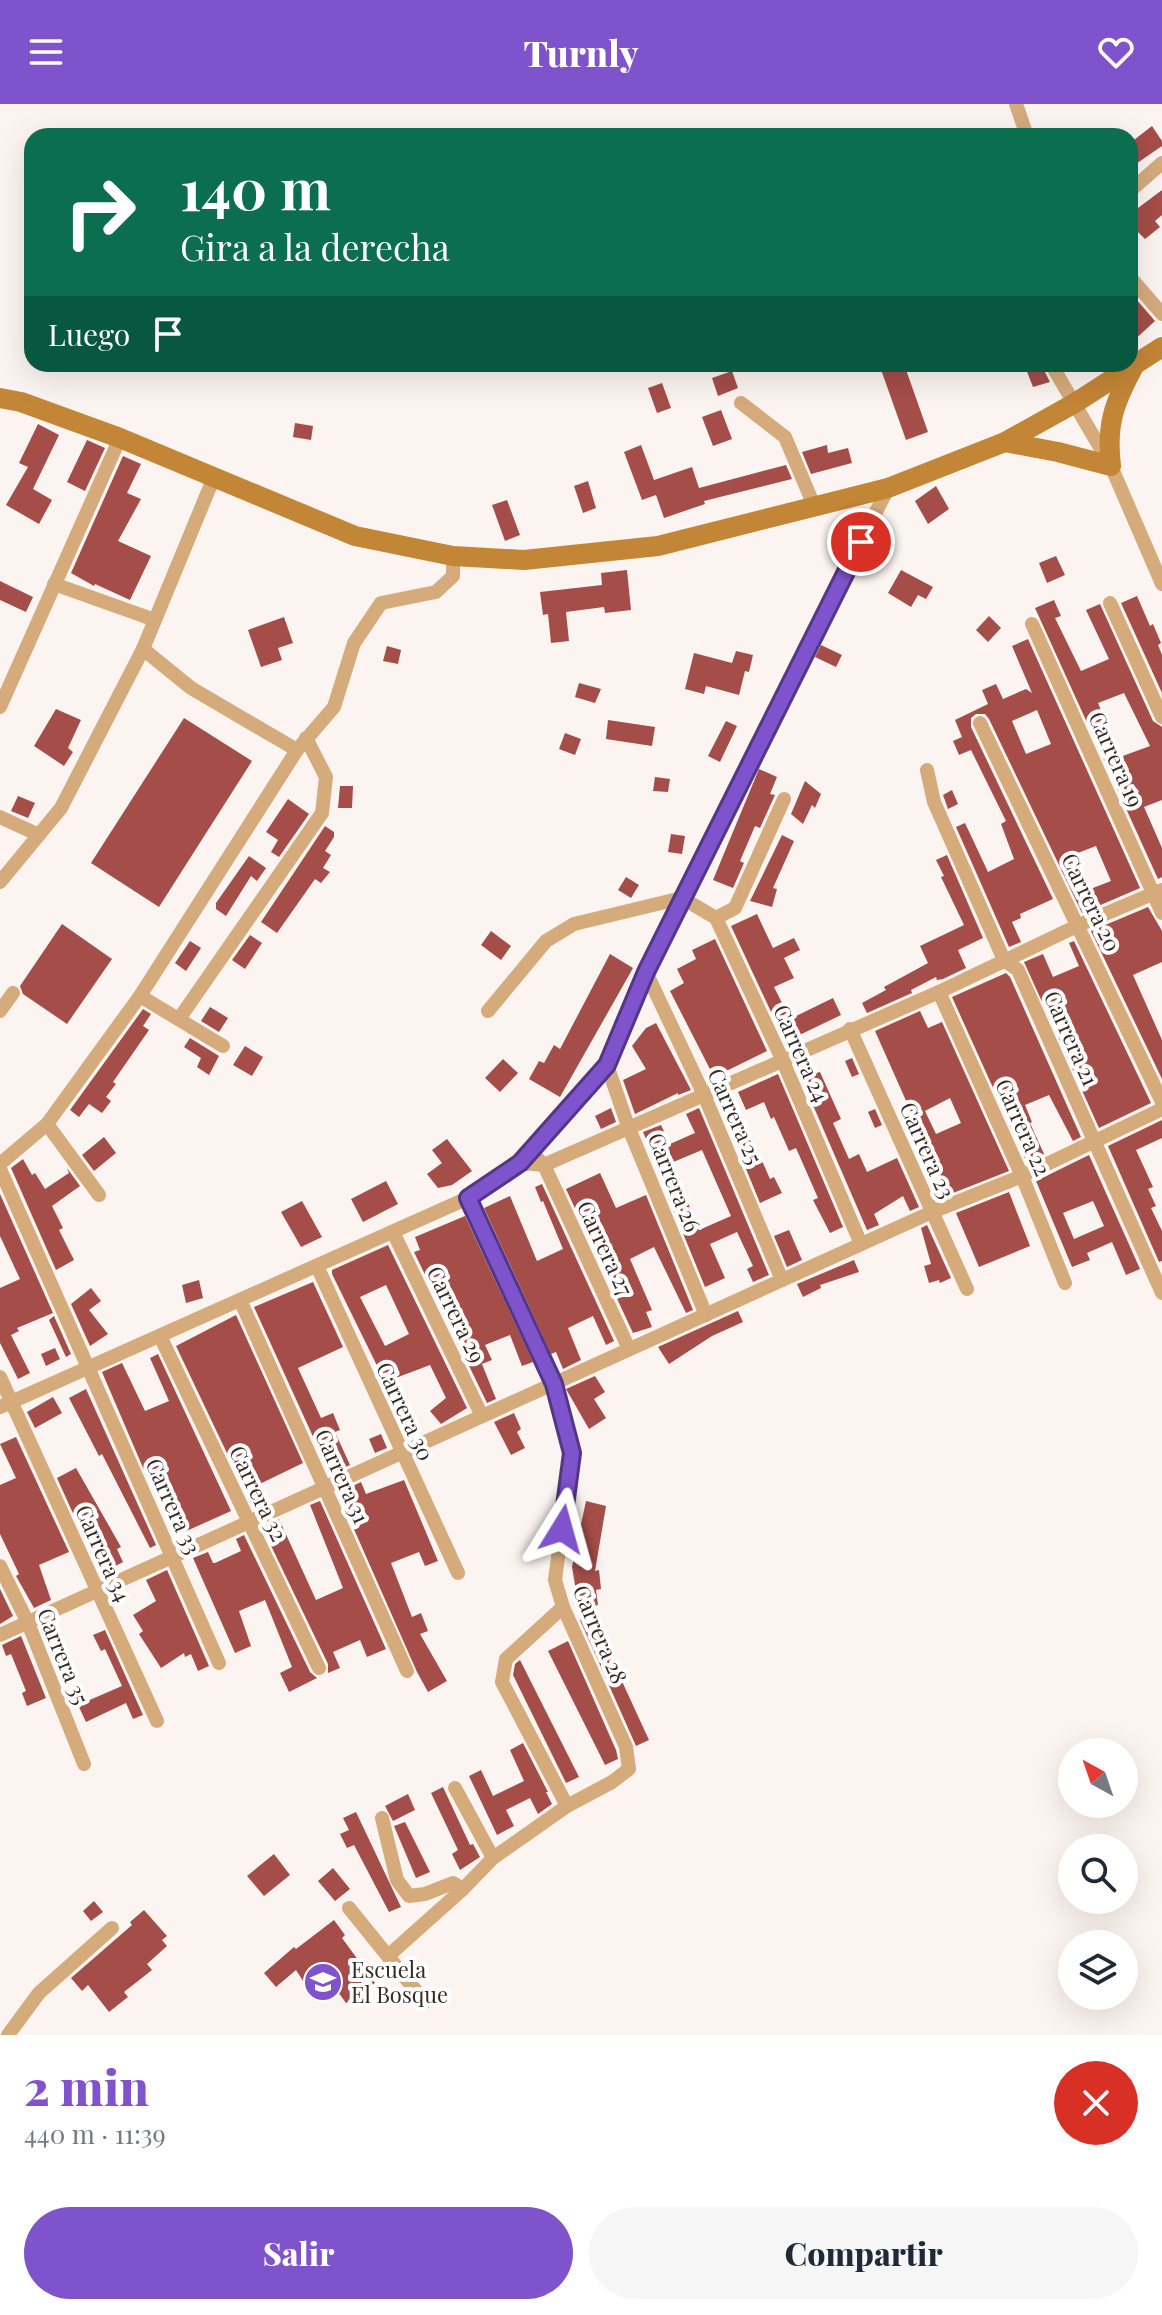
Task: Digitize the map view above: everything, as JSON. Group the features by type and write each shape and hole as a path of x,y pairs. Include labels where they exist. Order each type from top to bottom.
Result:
{"main road":[{"path":"1138,363 1162,347"},
{"path":"0,398 21,402 120,438 355,536 453,556 524,560 658,546 888,488 1005,442 1124,372"},
{"path":"1005,442 1111,466 1108,441 1111,415 1132,372"}],"street":[{"path":"1016,104 1024,128"},
{"path":"1138,184 1162,163"},
{"path":"1138,286 1162,314"},
{"path":"1056,372 1111,466 1162,584"},
{"path":"741,403 785,437 815,508"},
{"path":"0,707 120,438"},
{"path":"0,882 61,808 143,649 214,477"},
{"path":"6,1405 468,1198 520,1163 607,1065 646,972 682,898 888,488"},
{"path":"0,1167 47,1124 140,996 301,744 334,707 354,643 381,603 436,592 453,576 453,556"},
{"path":"54,584 155,620"},
{"path":"1110,603 1162,717"},
{"name":"Carrera 19","path":"1032,624 1158,892 1162,913"},
{"path":"143,649 191,688 301,744 326,777 322,813 179,1019"},
{"name":"Carrera 20","path":"980,723 1162,1102"},
{"name":"Carrera 21","path":"927,770 936,806 1004,960 1018,970 1162,1293"},
{"path":"488,1011 546,941 574,924 682,898 716,918 735,908 784,799"},
{"path":"0,817 39,835"},
{"path":"520,1163 544,1165 939,992 1079,925 1158,892"},
{"name":"Carrera 24","path":"716,918 782,1059 861,1244"},
{"name":"Carrera 25","path":"646,972 704,1095 782,1280"},
{"name":"Carrera 22","path":"939,992 1022,1176 1065,1283"},
{"path":"0,1011 13,993"},
{"path":"140,996 223,1046"},
{"name":"Carrera 23","path":"850,1029 967,1289"},
{"name":"Carrera 26","path":"607,1065 628,1126 706,1315"},
{"path":"0,1635 932,1212 1022,1176 1162,1109"},
{"path":"47,1124 99,1195"},
{"name":"Carrera 27","path":"535,1146 629,1349"},
{"name":"Carrera 33","path":"0,1167 219,1663"},
{"name":"Carrera 28","path":"468,1198 554,1384 572,1453 555,1580 563,1607 626,1747 629,1769 612,1782 567,1806"},
{"name":"Carrera 29","path":"393,1232 482,1416"},
{"name":"Carrera 30","path":"317,1266 458,1573"},
{"name":"Carrera 31","path":"240,1300 407,1671"},
{"name":"Carrera 32","path":"160,1336 319,1668"},
{"name":"Carrera 34","path":"0,1377 6,1405 157,1721"},
{"name":"Carrera 35","path":"0,1566 28,1623 84,1764"},
{"path":"388,1956 493,1858 567,1806 502,1682 506,1659 563,1607"},
{"path":"455,1788 493,1858"},
{"path":"382,1818 397,1880 409,1896 425,1894 453,1883 463,1889"},
{"path":"349,1908 425,2002"},
{"path":"8,2035 39,1993 112,1928"}],"building":[{"path":"1152,126 1162,146 1138,162 1138,137"},
{"path":"1162,190 1162,215 1155,221 1160,227 1145,239 1138,232 1138,208"},
{"path":"1138,301 1155,321 1138,337"},
{"path":"732,372 738,388 718,396 712,378"},
{"path":"882,372 907,372 928,432 906,440"},
{"path":"1027,372 1045,372 1050,382 1033,387"},
{"path":"662,383 671,408 657,413 648,388"},
{"path":"721,410 732,439 713,446 702,417"},
{"path":"295,423 313,426 311,440 293,437"},
{"path":"38,424 59,435 33,489 52,500 39,524 6,505 28,467 19,463"},
{"path":"87,440 105,448 85,491 67,482"},
{"path":"641,445 654,480 692,467 699,488 786,465 792,479 704,501 705,504 664,518 656,495 642,500 624,452"},
{"path":"827,445 828,453 848,448 852,463 811,474 802,452"},
{"path":"123,456 141,464 127,493 141,499 118,541 151,556 130,600 71,573"},
{"path":"588,481 596,508 583,513 574,486"},
{"path":"936,486 949,509 928,524 915,501"},
{"path":"507,500 520,535 505,541 492,505"},
{"path":"1056,556 1065,575 1047,583 1039,563"},
{"path":"627,570 631,610 605,613 604,607 566,612 569,641 551,643 548,614 543,615 540,592 602,585 601,573"},
{"path":"901,570 933,587 926,599 918,595 911,607 888,593"},
{"path":"0,581 33,597 26,612 0,600"},
{"path":"1137,596 1161,643 1158,645 1162,655 1162,693 1121,603"},
{"path":"1054,600 1061,616 1055,618 1081,671 1109,659 1086,610 1100,604 1153,721 1162,727 1162,800 1144,807 1162,848 1162,877 1158,879 1035,608","holes":["1124,693 1150,746 1120,757 1098,703"]},
{"path":"989,616 1001,628 988,642 976,630"},
{"path":"284,617 293,643 278,648 282,660 261,667 248,630"},
{"path":"1028,639 1140,888 1082,913 989,719 985,714 976,714 971,718 971,727 1053,899 1020,914 1021,918 1012,922 1021,942 1009,947 956,827 965,823 988,872 1014,859 1001,824 1006,821 971,750 959,755 953,741 962,737 955,720 988,704 982,690 996,684 1003,699 1026,689 1032,693 1012,646","holes":["1037,710 1051,744 1026,754 1012,721","1096,846 1111,881 1085,891 1070,856"]},
{"path":"821,645 842,655 836,667 815,657"},
{"path":"387,646 401,650 398,664 383,661"},
{"path":"736,651 753,655 739,695 706,686 704,694 685,689 694,653 732,663"},
{"path":"579,683 601,689 595,703 575,697"},
{"path":"56,709 81,720 68,748 73,752 64,766 34,746"},
{"path":"184,718 252,761 159,907 91,863"},
{"path":"608,720 655,727 652,746 606,739"},
{"path":"726,721 737,726 720,762 708,756"},
{"path":"565,733 581,739 575,755 559,749"},
{"path":"759,769 777,777 770,794 775,795 760,828 755,826 740,861 744,863 733,888 713,880"},
{"path":"655,777 670,779 668,792 653,791"},
{"path":"805,781 821,794 803,824 791,814"},
{"path":"340,786 353,786 352,808 338,808"},
{"path":"952,790 958,804 948,809 943,795"},
{"path":"18,796 35,803 28,818 11,811"},
{"path":"288,799 309,814 279,857 271,852 278,840 266,832"},
{"path":"325,826 334,832 325,851 331,855 323,868 330,872 321,883 315,879 277,933 261,922"},
{"path":"671,834 685,836 682,854 668,852"},
{"path":"782,835 794,841 773,888 777,889 772,907 750,901"},
{"path":"947,855 983,938 958,950 966,968 943,979 937,980 936,977 911,990 912,993 867,1013 862,1003 928,963 920,946 964,925 936,860"},
{"path":"249,856 266,868 257,881 251,876 226,916 216,909 216,903"},
{"path":"626,877 639,885 631,898 618,890"},
{"path":"1148,907 1162,931 1162,962 1133,975 1162,1040 1162,1079 1091,931"},
{"path":"757,914 773,948 794,938 800,950 784,958 794,978 774,987 790,1019 833,998 841,1015 785,1042 731,926"},
{"path":"62,924 112,959 67,1024 23,994 20,986"},
{"path":"491,931 511,946 501,960 481,945"},
{"path":"250,935 262,943 245,969 232,960"},
{"path":"715,939 767,1051 714,1077 670,991 684,983 677,969 696,959 692,950"},
{"path":"190,941 201,948 186,971 175,963"},
{"path":"1074,941 1151,1103 1099,1128 1024,962 1043,954 1053,977 1079,966 1069,943"},
{"path":"610,954 633,968 560,1097 529,1079 539,1061 544,1063 554,1045 560,1049"},
{"path":"1006,973 1081,1137 1073,1141 1049,1095 1025,1105 1044,1154 1027,1163 952,997"},
{"path":"210,1007 228,1018 219,1032 201,1021"},
{"path":"143,1009 151,1014 143,1026 149,1030 113,1082 116,1084 106,1097 111,1101 102,1113 89,1104 79,1117 70,1110"},
{"path":"920,1011 928,1028 942,1022 1009,1171 948,1195 875,1031","holes":["950,1098 961,1123 936,1134 925,1111"]},
{"path":"656,1023 691,1090 635,1114 623,1080 646,1069 632,1046 646,1028"},
{"path":"190,1038 219,1056 209,1075 197,1067 201,1058 184,1047"},
{"path":"245,1046 263,1057 252,1076 233,1065"},
{"path":"852,1058 859,1074 852,1077 845,1061"},
{"path":"503,1059 518,1073 500,1092 485,1078"},
{"path":"810,1059 816,1073 820,1072 841,1119 833,1123 849,1159 859,1154 867,1172 897,1158 919,1207 910,1211 903,1196 874,1214 879,1225 867,1230 796,1066"},
{"path":"778,1074 843,1227 830,1233 813,1200 818,1198 796,1148 789,1151 764,1102 746,1110 738,1092"},
{"path":"611,1108 616,1122 601,1129 595,1116"},
{"path":"699,1108 769,1275 753,1282 747,1269 753,1266 737,1232 710,1244 725,1278 705,1287 660,1170 672,1164 699,1230 731,1216 702,1150 659,1168 643,1132 661,1125 670,1144 695,1133 686,1114"},
{"path":"875,1109 882,1125 875,1128 868,1112"},
{"path":"1162,1120 1162,1138 1136,1150 1153,1187 1148,1189 1156,1206 1151,1208 1162,1231 1162,1261 1159,1262 1108,1146"},
{"path":"104,1137 116,1153 94,1171 82,1155"},
{"path":"447,1139 472,1171 452,1185 438,1188 427,1174 442,1163 432,1150"},
{"path":"750,1140 770,1179 774,1177 782,1193 760,1203 737,1147"},
{"path":"1089,1155 1140,1269 1126,1275 1112,1242 1087,1253 1090,1260 1072,1267 1036,1181","holes":["1093,1201 1104,1226 1074,1239 1063,1213"]},
{"path":"23,1159 45,1189 69,1173 67,1168 80,1186 52,1206 63,1228 59,1230 74,1260 56,1270 11,1168"},
{"path":"600,1173 616,1208 646,1195 693,1310 686,1313 654,1247 630,1259 652,1310 646,1312 652,1327 633,1333 566,1189"},
{"path":"386,1181 398,1204 363,1222 351,1199"},
{"path":"542,1184 614,1341 606,1345 593,1316 568,1328 581,1360 563,1369 556,1352 551,1354 484,1208 510,1196 537,1261 563,1249 535,1187"},
{"path":"1009,1192 1030,1246 979,1267 956,1213"},
{"path":"0,1194 53,1313 17,1328 19,1331 11,1335 30,1373 18,1379 0,1343 0,1288 20,1279 0,1236"},
{"path":"302,1201 322,1237 301,1247 281,1212"},
{"path":"465,1216 533,1362 522,1366 510,1335 485,1345 492,1360 482,1364 496,1399 487,1403 414,1252 420,1250 415,1237"},
{"path":"927,1225 951,1278 940,1283 939,1280 929,1283 924,1266 931,1264 921,1228"},
{"path":"789,1230 802,1260 787,1267 774,1236"},
{"path":"388,1245 467,1408 441,1424 430,1411 446,1398 430,1365 385,1382 332,1270","holes":["386,1285 409,1334 385,1346 360,1297"]},
{"path":"854,1260 859,1272 820,1285 821,1288 803,1297 797,1284"},
{"path":"199,1280 203,1298 186,1303 182,1285"},
{"path":"313,1282 343,1347 298,1368 321,1418 333,1413 340,1430 335,1432 350,1465 330,1474 254,1307"},
{"path":"91,1288 101,1301 89,1310 108,1334 90,1346 71,1304"},
{"path":"738,1311 743,1322 712,1336 669,1364 658,1347"},
{"path":"236,1315 303,1463 245,1491 176,1346"},
{"path":"54,1316 71,1354 66,1357 49,1320"},
{"path":"55,1348 60,1359 46,1366 41,1354"},
{"path":"158,1354 231,1511 182,1533 155,1473 147,1477 102,1372 122,1363 145,1411 169,1401 150,1358"},
{"path":"595,1376 605,1392 594,1399 606,1418 589,1429 566,1389"},
{"path":"86,1389 156,1545 150,1548 102,1454 99,1456 69,1398"},
{"path":"53,1397 62,1413 35,1428 27,1412"},
{"path":"514,1413 521,1429 517,1432 525,1448 511,1455 494,1422"},
{"path":"381,1434 387,1448 375,1453 369,1439"},
{"path":"16,1437 69,1552 39,1565 51,1600 34,1608 16,1576 19,1574 0,1534 0,1485 16,1478 0,1444"},
{"path":"76,1468 121,1547 117,1549 123,1562 106,1571 85,1540 57,1478"},
{"path":"404,1480 438,1561 425,1566 419,1552 391,1563 412,1617 421,1613 428,1631 420,1634 447,1681 428,1692 338,1493 361,1482 366,1494"},
{"path":"320,1501 386,1649 367,1657 360,1640 333,1652 340,1668 328,1673 328,1664 262,1527 279,1519 316,1600 343,1588 310,1505"},
{"path":"586,1501 606,1506 595,1571 599,1570 601,1589 596,1590 598,1605 579,1609 572,1567"},
{"path":"244,1535 310,1672 317,1678 289,1692 280,1673 292,1667 265,1600 239,1611 251,1646 235,1653 193,1558 208,1552 215,1563 241,1551 236,1539"},
{"path":"167,1570 209,1666 198,1671 191,1654 185,1657 184,1653 161,1668 139,1634 143,1631 133,1615 156,1601 146,1580"},
{"path":"0,1589 13,1616 0,1624"},
{"path":"591,1614 649,1740 636,1746 580,1620"},
{"path":"105,1630 143,1715 133,1719 126,1703 86,1722 78,1705 122,1686 105,1649 101,1651 93,1635"},
{"path":"21,1636 46,1698 27,1706 22,1693 26,1691 11,1654 6,1656 2,1645"},
{"path":"568,1641 616,1750 618,1759 605,1765 548,1651"},
{"path":"520,1660 579,1777 566,1783 513,1675 515,1664"},
{"path":"523,1743 552,1804 538,1814 530,1798 506,1810 514,1826 497,1835 469,1776 481,1770 493,1796 524,1781 510,1750"},
{"path":"443,1787 470,1845 473,1844 480,1857 460,1870 452,1854 458,1850 431,1793"},
{"path":"408,1794 415,1810 393,1821 385,1806"},
{"path":"356,1812 401,1907 389,1912 354,1845 347,1848 340,1834 349,1830 343,1818"},
{"path":"405,1822 430,1872 416,1878 394,1826"},
{"path":"274,1854 290,1875 264,1896 247,1876"},
{"path":"333,1868 350,1889 335,1901 318,1881"},
{"path":"94,1901 103,1912 91,1921 83,1911"},
{"path":"144,1910 167,1936 162,1940 167,1946 147,1964 152,1970 124,1992 128,1997 109,2012 88,1985 82,1991 71,1978 132,1925 130,1922"},
{"path":"334,1920 345,1935 342,1938 375,1983 346,2003 333,1985 324,1991 319,1985 310,1992 296,1970 276,1987 264,1973 294,1947 296,1949"}],"place":[{"name":"Escuela El Bosque","path":"323,1982"}],"route":[{"path":"562,1529 572,1453 554,1384 468,1198 520,1163 607,1065 646,972 861,542"}]}
